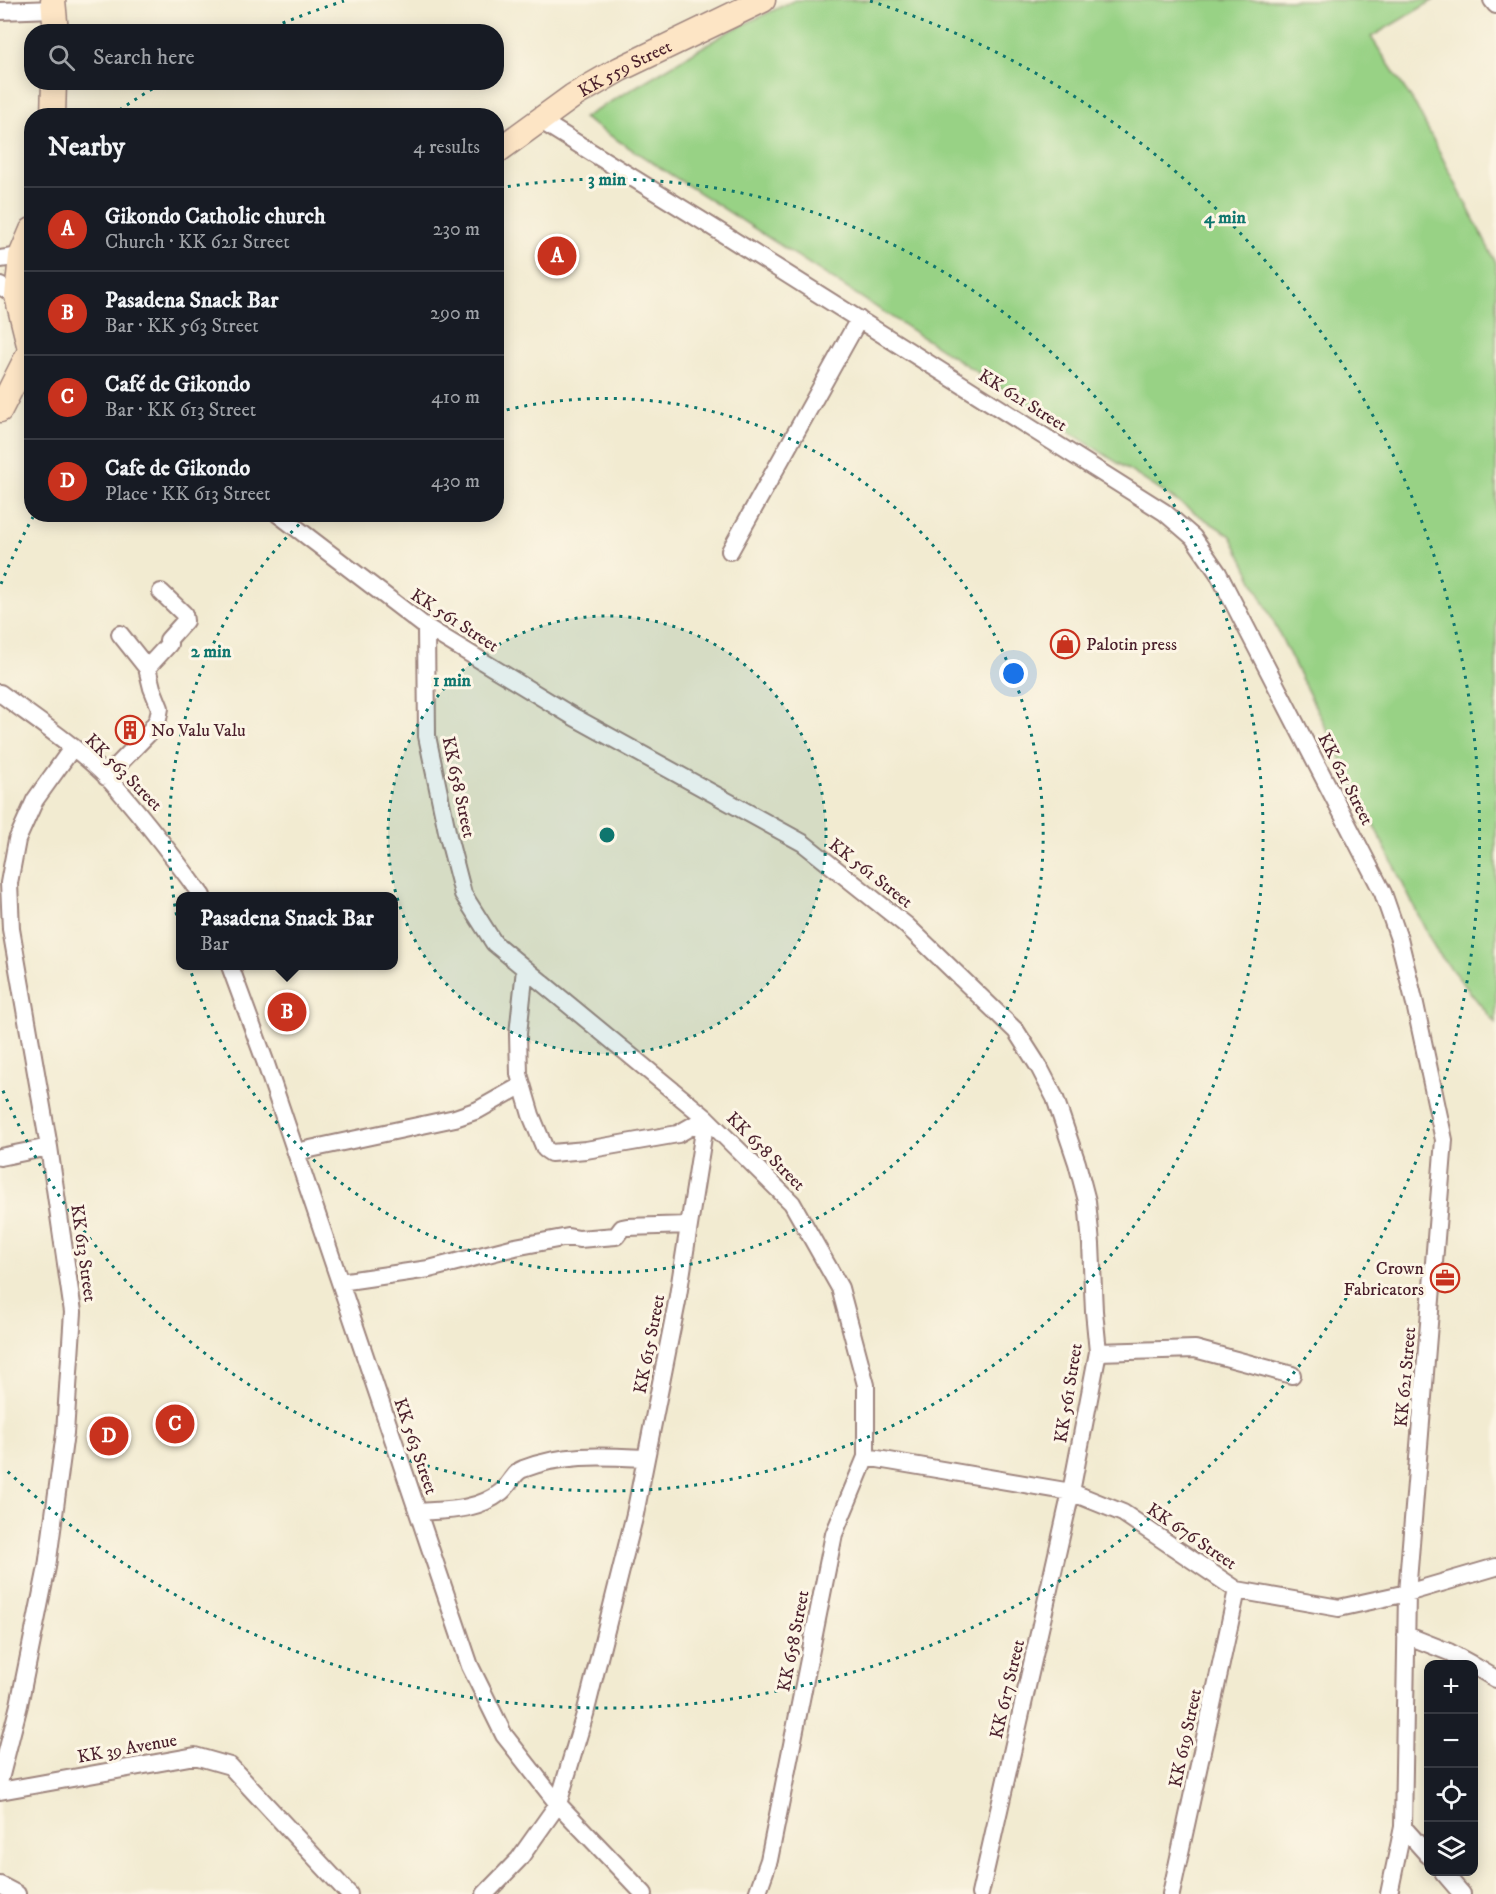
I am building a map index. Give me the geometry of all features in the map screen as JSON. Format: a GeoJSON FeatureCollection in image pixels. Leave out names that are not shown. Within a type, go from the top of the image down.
{"type":"FeatureCollection","features":[{"type":"Feature","properties":{"kind":"main road","name":"KK 559 Street"},"geometry":{"type":"LineString","coordinates":[[504,146],[573,96],[620,69],[763,0]]}},
{"type":"Feature","properties":{"kind":"main road"},"geometry":{"type":"LineString","coordinates":[[53,108],[54,90]]}},
{"type":"Feature","properties":{"kind":"main road"},"geometry":{"type":"LineString","coordinates":[[18,257],[16,293],[24,328]]}},
{"type":"Feature","properties":{"kind":"main road"},"geometry":{"type":"LineString","coordinates":[[0,410],[24,365]]}},
{"type":"Feature","properties":{"kind":"street"},"geometry":{"type":"LineString","coordinates":[[1492,0],[1496,4]]}},
{"type":"Feature","properties":{"kind":"street"},"geometry":{"type":"LineString","coordinates":[[0,11],[54,14]]}},
{"type":"Feature","properties":{"kind":"street","name":"KK 621 Street"},"geometry":{"type":"LineString","coordinates":[[541,121],[1164,512],[1193,537],[1218,573],[1383,893],[1399,939],[1444,1140],[1407,1593],[1403,1827],[1389,1894]]}},
{"type":"Feature","properties":{"kind":"street"},"geometry":{"type":"LineString","coordinates":[[730,551],[859,319]]}},
{"type":"Feature","properties":{"kind":"street","name":"KK 561 Street"},"geometry":{"type":"LineString","coordinates":[[288,522],[426,627],[574,717],[803,843],[906,925],[1016,1031],[1055,1098],[1077,1162],[1087,1201],[1098,1352],[1071,1492]]}},
{"type":"Feature","properties":{"kind":"street"},"geometry":{"type":"LineString","coordinates":[[147,668],[169,644],[168,640],[185,621],[184,614],[161,592]]}},
{"type":"Feature","properties":{"kind":"street","name":"KK 658 Street"},"geometry":{"type":"LineString","coordinates":[[426,627],[427,736],[463,894],[494,943],[706,1118],[792,1203],[840,1288],[866,1385],[866,1457],[834,1534],[770,1860],[757,1894]]}},
{"type":"Feature","properties":{"kind":"street"},"geometry":{"type":"LineString","coordinates":[[106,777],[148,734],[158,719],[160,708],[147,668],[120,634]]}},
{"type":"Feature","properties":{"kind":"street","name":"KK 563 Street"},"geometry":{"type":"LineString","coordinates":[[0,693],[73,747],[106,777],[160,838],[198,892]]}},
{"type":"Feature","properties":{"kind":"street","name":"KK 613 Street"},"geometry":{"type":"LineString","coordinates":[[0,1779],[19,1705],[47,1567],[64,1433],[73,1312],[49,1148],[11,929],[9,883],[17,840],[35,800],[73,747]]}},
{"type":"Feature","properties":{"kind":"street"},"geometry":{"type":"LineString","coordinates":[[525,969],[518,1034],[519,1074],[531,1115],[545,1149],[551,1153],[586,1150],[678,1134],[706,1118]]}},
{"type":"Feature","properties":{"kind":"street","name":"KK 563 Street"},"geometry":{"type":"LineString","coordinates":[[231,970],[296,1152],[470,1666],[504,1735],[558,1804],[644,1894]]}},
{"type":"Feature","properties":{"kind":"street"},"geometry":{"type":"LineString","coordinates":[[296,1152],[454,1118],[478,1110],[522,1085]]}},
{"type":"Feature","properties":{"kind":"street","name":"KK 615 Street"},"geometry":{"type":"LineString","coordinates":[[485,1894],[519,1859],[558,1804],[606,1635],[646,1458],[677,1302],[706,1118]]}},
{"type":"Feature","properties":{"kind":"street"},"geometry":{"type":"LineString","coordinates":[[0,1156],[49,1148]]}},
{"type":"Feature","properties":{"kind":"street"},"geometry":{"type":"LineString","coordinates":[[340,1282],[429,1269],[515,1247],[568,1238],[616,1236],[622,1228],[627,1227],[689,1225]]}},
{"type":"Feature","properties":{"kind":"street"},"geometry":{"type":"LineString","coordinates":[[1098,1352],[1195,1349],[1292,1375]]}},
{"type":"Feature","properties":{"kind":"street"},"geometry":{"type":"LineString","coordinates":[[418,1512],[481,1505],[501,1492],[519,1470],[565,1457],[646,1458]]}},
{"type":"Feature","properties":{"kind":"street","name":"KK 676 Street"},"geometry":{"type":"LineString","coordinates":[[866,1457],[1071,1492],[1123,1513],[1237,1590],[1339,1608],[1407,1593],[1496,1567]]}},
{"type":"Feature","properties":{"kind":"street","name":"KK 617 Street"},"geometry":{"type":"LineString","coordinates":[[980,1894],[1071,1492]]}},
{"type":"Feature","properties":{"kind":"street","name":"KK 619 Street"},"geometry":{"type":"LineString","coordinates":[[1171,1894],[1237,1590]]}},
{"type":"Feature","properties":{"kind":"street"},"geometry":{"type":"LineString","coordinates":[[1406,1635],[1463,1660]]}},
{"type":"Feature","properties":{"kind":"street"},"geometry":{"type":"LineString","coordinates":[[1478,1668],[1496,1679]]}},
{"type":"Feature","properties":{"kind":"street","name":"KK 39 Avenue"},"geometry":{"type":"LineString","coordinates":[[0,1791],[195,1756],[230,1766],[349,1894]]}},
{"type":"Feature","properties":{"kind":"street"},"geometry":{"type":"LineString","coordinates":[[1403,1827],[1424,1851]]}},
{"type":"Feature","properties":{"kind":"street"},"geometry":{"type":"LineString","coordinates":[[1446,1876],[1462,1894]]}},
{"type":"Feature","properties":{"kind":"street"},"geometry":{"type":"LineString","coordinates":[[0,1885],[17,1894]]}},
{"type":"Feature","properties":{"kind":"green space"},"geometry":{"type":"Polygon","coordinates":[[[795,0],[1434,0],[1371,37],[1416,106],[1496,263],[1496,1024],[1435,949],[1231,536],[583,118],[728,32],[795,0]]]}},
{"type":"Feature","properties":{"kind":"place","name":"Gikondo Catholic church"},"geometry":{"type":"Point","coordinates":[557,256]}},
{"type":"Feature","properties":{"kind":"place","name":"Palotin press"},"geometry":{"type":"Point","coordinates":[1065,644]}},
{"type":"Feature","properties":{"kind":"place","name":"No Valu Valu"},"geometry":{"type":"Point","coordinates":[130,730]}},
{"type":"Feature","properties":{"kind":"place","name":"Pasadena Snack Bar"},"geometry":{"type":"Point","coordinates":[287,1012]}},
{"type":"Feature","properties":{"kind":"place","name":"Crown Fabricators"},"geometry":{"type":"Point","coordinates":[1445,1278]}},
{"type":"Feature","properties":{"kind":"place","name":"Café de Gikondo"},"geometry":{"type":"Point","coordinates":[175,1424]}},
{"type":"Feature","properties":{"kind":"place","name":"Cafe de Gikondo"},"geometry":{"type":"Point","coordinates":[109,1436]}}]}
